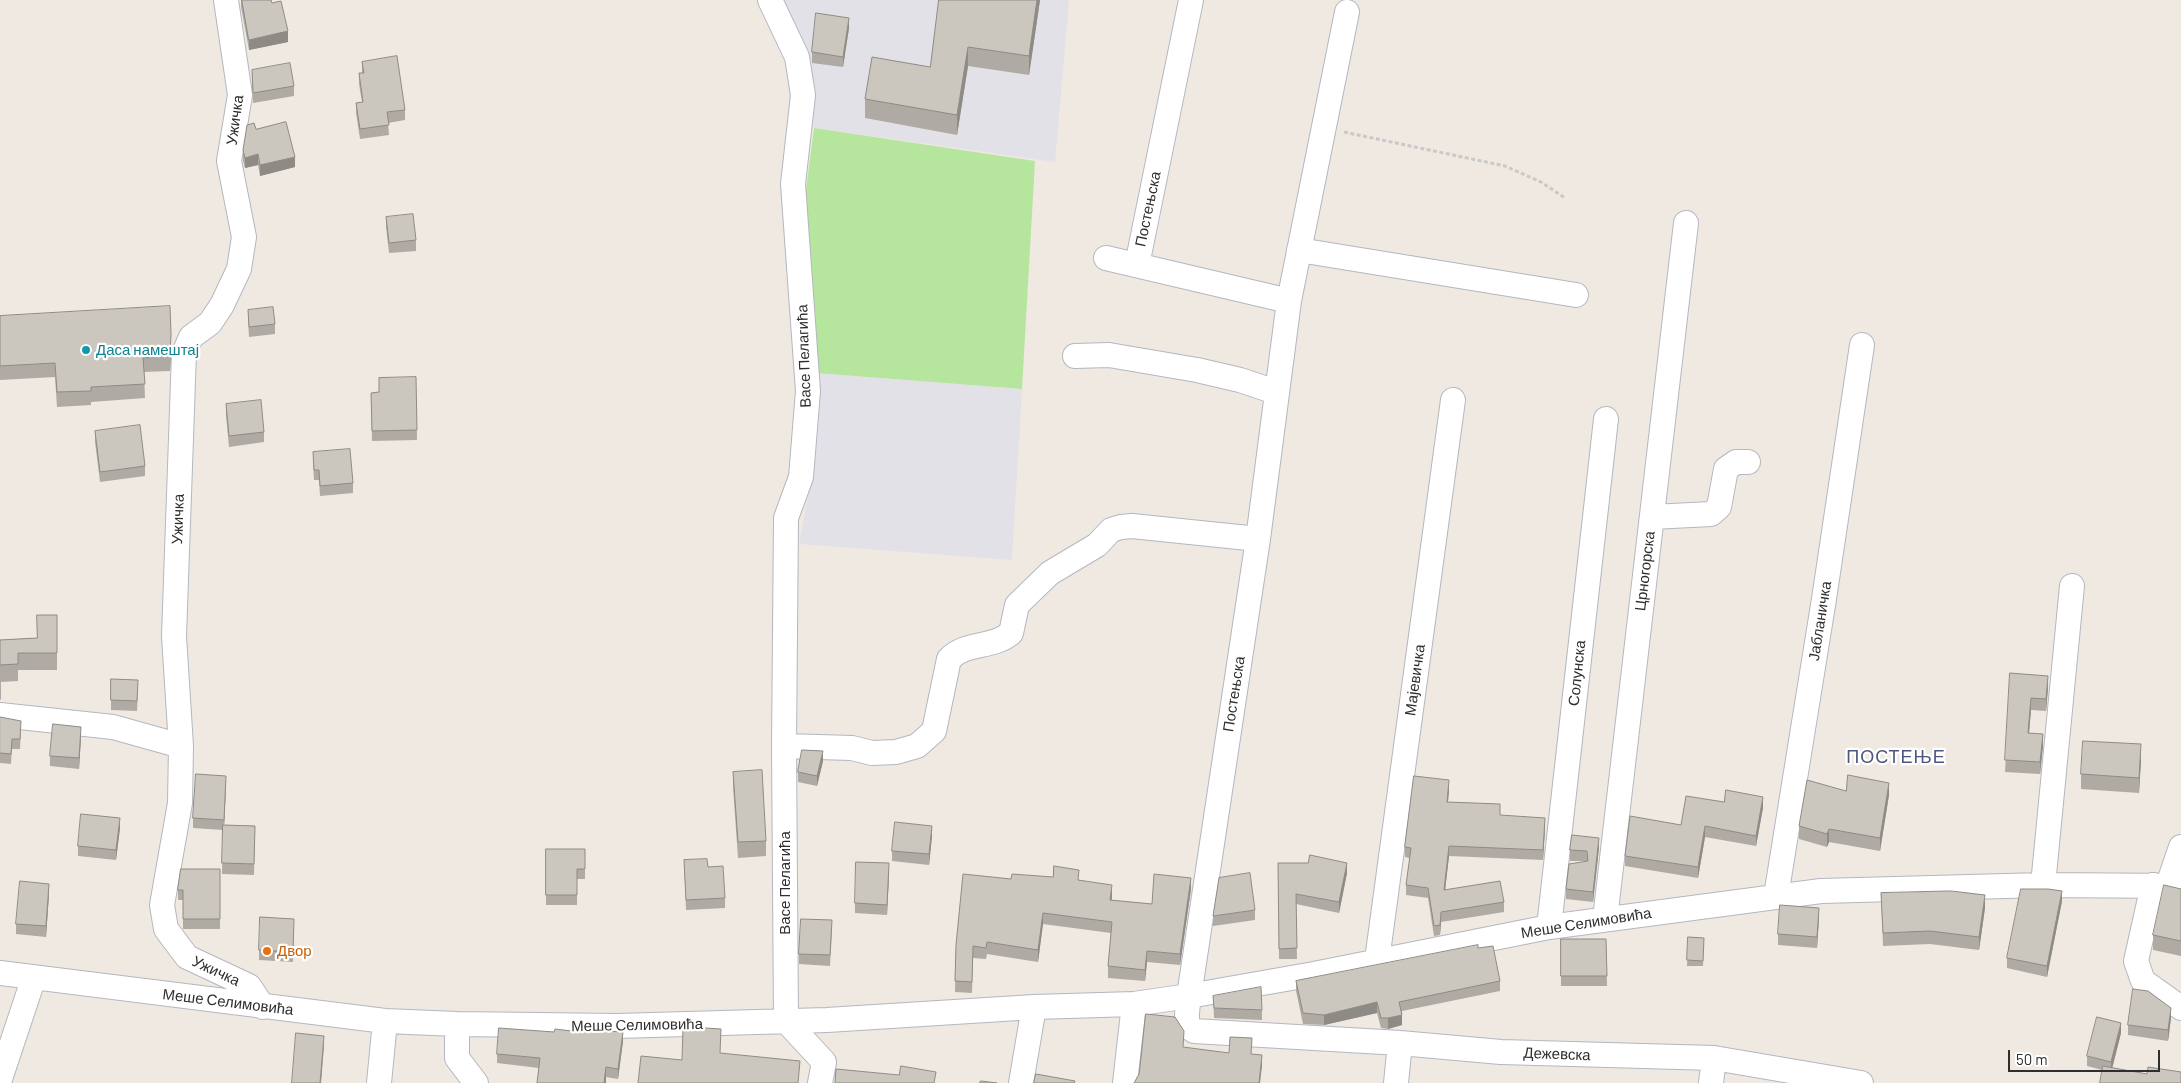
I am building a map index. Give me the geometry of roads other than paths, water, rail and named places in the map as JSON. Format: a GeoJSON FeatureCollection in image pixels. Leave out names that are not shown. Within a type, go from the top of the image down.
{"type":"FeatureCollection","features":[{"type":"Feature","properties":{"kind":"street","name":"Ужичка"},"geometry":{"type":"LineString","coordinates":[[226,0],[240,95],[230,161],[244,237],[239,269],[222,305],[210,323],[191,337],[184,353],[174,636],[180,746],[180,803],[162,905],[166,929],[187,957],[249,986],[263,1007]]}},
{"type":"Feature","properties":{"kind":"street","name":"Васе Пелагића"},"geometry":{"type":"LineString","coordinates":[[770,0],[796,56],[803,95],[793,184],[808,391],[801,477],[786,518],[784,746],[786,1021]]}},
{"type":"Feature","properties":{"kind":"street","name":"Постењска"},"geometry":{"type":"LineString","coordinates":[[1191,0],[1137,265],[1289,301]]}},
{"type":"Feature","properties":{"kind":"street","name":"Постењска"},"geometry":{"type":"LineString","coordinates":[[1189,996],[1258,539],[1289,301],[1347,12]]}},
{"type":"Feature","properties":{"kind":"street","name":"Црногорска"},"geometry":{"type":"LineString","coordinates":[[1605,919],[1686,223]]}},
{"type":"Feature","properties":{"kind":"street"},"geometry":{"type":"LineString","coordinates":[[1299,250],[1576,295]]}},
{"type":"Feature","properties":{"kind":"street"},"geometry":{"type":"LineString","coordinates":[[1106,258],[1137,265]]}},
{"type":"Feature","properties":{"kind":"street","name":"Јабланичка"},"geometry":{"type":"LineString","coordinates":[[1776,896],[1824,599],[1862,345]]}},
{"type":"Feature","properties":{"kind":"street"},"geometry":{"type":"LineString","coordinates":[[1075,356],[1109,355],[1197,370],[1276,392]]}},
{"type":"Feature","properties":{"kind":"street","name":"Мајевичка"},"geometry":{"type":"LineString","coordinates":[[1377,960],[1453,400]]}},
{"type":"Feature","properties":{"kind":"street","name":"Солунска"},"geometry":{"type":"LineString","coordinates":[[1549,928],[1606,418]]}},
{"type":"Feature","properties":{"kind":"street"},"geometry":{"type":"LineString","coordinates":[[1652,517],[1712,514],[1719,508],[1726,469],[1736,462],[1748,462]]}},
{"type":"Feature","properties":{"kind":"street"},"geometry":{"type":"LineString","coordinates":[[784,746],[852,748],[872,753],[896,752],[917,746],[934,731],[949,659],[957,651],[1002,641],[1011,633],[1017,605],[1050,574],[1097,545],[1111,530],[1122,526],[1132,526],[1258,539]]}},
{"type":"Feature","properties":{"kind":"street"},"geometry":{"type":"LineString","coordinates":[[2043,885],[2072,586]]}},
{"type":"Feature","properties":{"kind":"street"},"geometry":{"type":"LineString","coordinates":[[0,715],[113,727],[180,746]]}},
{"type":"Feature","properties":{"kind":"street"},"geometry":{"type":"LineString","coordinates":[[2181,847],[2136,961],[2143,981],[2181,1008]]}},
{"type":"Feature","properties":{"kind":"street","name":"Меше Селимовића"},"geometry":{"type":"LineString","coordinates":[[0,973],[385,1021],[616,1026],[827,1020],[1134,1004],[1189,996],[1549,928],[1821,891],[2043,885],[2167,885]]}},
{"type":"Feature","properties":{"kind":"street"},"geometry":{"type":"LineString","coordinates":[[0,1079],[34,977]]}},
{"type":"Feature","properties":{"kind":"street","name":"Дежевска"},"geometry":{"type":"LineString","coordinates":[[1189,996],[1187,1024],[1189,1029],[1194,1032],[1400,1043],[1501,1052],[1714,1058],[1833,1080],[1861,1083]]}},
{"type":"Feature","properties":{"kind":"street"},"geometry":{"type":"LineString","coordinates":[[1125,1083],[1134,1004]]}},
{"type":"Feature","properties":{"kind":"street"},"geometry":{"type":"LineString","coordinates":[[1021,1083],[1034,1008]]}},
{"type":"Feature","properties":{"kind":"street"},"geometry":{"type":"LineString","coordinates":[[379,1083],[385,1021]]}},
{"type":"Feature","properties":{"kind":"street"},"geometry":{"type":"LineString","coordinates":[[786,1021],[824,1062],[820,1083]]}},
{"type":"Feature","properties":{"kind":"street"},"geometry":{"type":"LineString","coordinates":[[457,1024],[458,1058],[476,1083]]}},
{"type":"Feature","properties":{"kind":"street"},"geometry":{"type":"LineString","coordinates":[[1396,1083],[1400,1043]]}},
{"type":"Feature","properties":{"kind":"street"},"geometry":{"type":"LineString","coordinates":[[1711,1083],[1714,1058]]}},
{"type":"Feature","properties":{"kind":"place","name":"Даса намештај"},"geometry":{"type":"Point","coordinates":[86,350]}},
{"type":"Feature","properties":{"kind":"place","name":"Двор"},"geometry":{"type":"Point","coordinates":[267,951]}},
{"type":"Feature","properties":{"kind":"district","name":"ПОСТЕЊЕ"},"geometry":{"type":"Point","coordinates":[1896,757]}}]}
